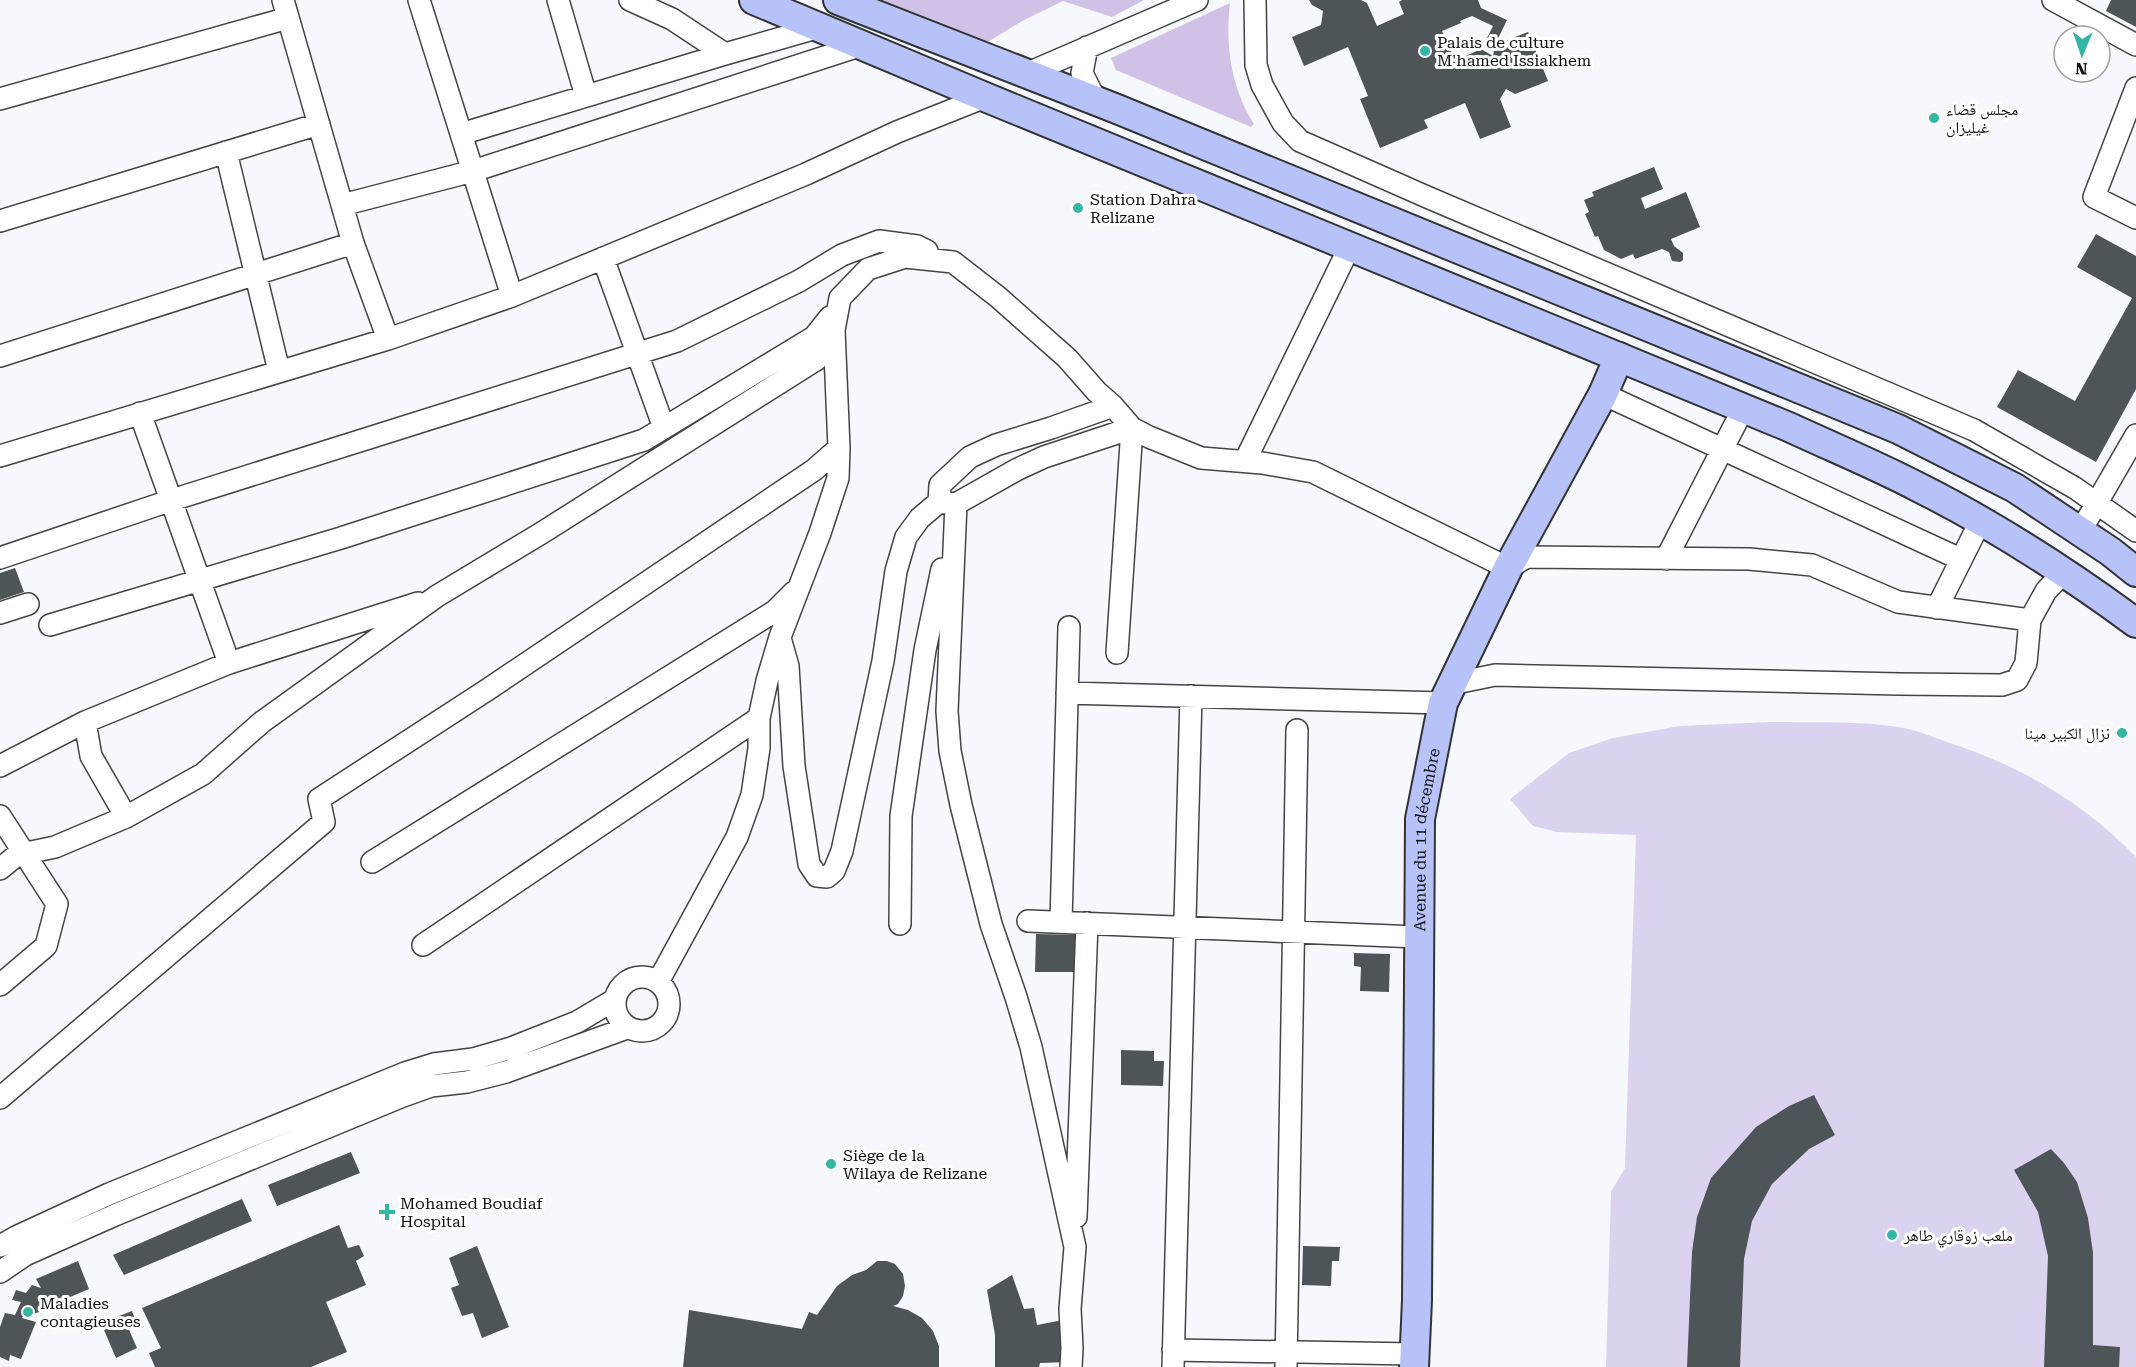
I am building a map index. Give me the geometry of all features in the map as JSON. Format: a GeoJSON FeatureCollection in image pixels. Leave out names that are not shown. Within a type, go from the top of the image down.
{"type":"FeatureCollection","features":[{"type":"Feature","properties":{"kind":"main road"},"geometry":{"type":"LineString","coordinates":[[753,0],[1789,427],[1919,487],[2063,573],[2136,623]]}},
{"type":"Feature","properties":{"kind":"main road"},"geometry":{"type":"LineString","coordinates":[[838,0],[1117,109],[1898,429],[2015,488],[2136,572]]}},
{"type":"Feature","properties":{"kind":"main road","name":"Avenue du 11 décembre"},"geometry":{"type":"LineString","coordinates":[[1414,1360],[1417,1300],[1420,819],[1447,694],[1508,567],[1603,394],[1619,357]]}},
{"type":"Feature","properties":{"kind":"street"},"geometry":{"type":"LineString","coordinates":[[420,0],[512,296]]}},
{"type":"Feature","properties":{"kind":"street"},"geometry":{"type":"LineString","coordinates":[[558,0],[586,96]]}},
{"type":"Feature","properties":{"kind":"street"},"geometry":{"type":"LineString","coordinates":[[630,0],[672,19],[725,54]]}},
{"type":"Feature","properties":{"kind":"street"},"geometry":{"type":"LineString","coordinates":[[1026,74],[1197,0]]}},
{"type":"Feature","properties":{"kind":"street"},"geometry":{"type":"LineString","coordinates":[[1255,0],[1256,65],[1262,86],[1283,123],[1300,141],[1448,207],[1974,430],[2075,488],[2136,531]]}},
{"type":"Feature","properties":{"kind":"street"},"geometry":{"type":"LineString","coordinates":[[2062,1],[2136,45]]}},
{"type":"Feature","properties":{"kind":"street"},"geometry":{"type":"LineString","coordinates":[[0,99],[285,9],[353,243],[388,339]]}},
{"type":"Feature","properties":{"kind":"street"},"geometry":{"type":"LineString","coordinates":[[461,134],[820,27]]}},
{"type":"Feature","properties":{"kind":"street"},"geometry":{"type":"LineString","coordinates":[[342,205],[472,171],[862,45]]}},
{"type":"Feature","properties":{"kind":"street"},"geometry":{"type":"LineString","coordinates":[[1088,47],[1082,73],[1094,97],[1117,109]]}},
{"type":"Feature","properties":{"kind":"street"},"geometry":{"type":"LineString","coordinates":[[2136,88],[2094,197],[2136,218]]}},
{"type":"Feature","properties":{"kind":"street"},"geometry":{"type":"LineString","coordinates":[[0,456],[388,339],[512,296],[806,174],[897,132],[985,97]]}},
{"type":"Feature","properties":{"kind":"street"},"geometry":{"type":"LineString","coordinates":[[0,220],[319,124]]}},
{"type":"Feature","properties":{"kind":"street"},"geometry":{"type":"LineString","coordinates":[[226,152],[279,372]]}},
{"type":"Feature","properties":{"kind":"street"},"geometry":{"type":"LineString","coordinates":[[0,558],[172,500],[677,341],[799,281],[842,255],[879,241],[916,246],[952,262],[998,297],[1068,358],[1132,428],[1149,437],[1201,458],[1262,462],[1313,472],[1508,567],[1527,557],[1749,559],[1812,565],[1898,602],[2030,620]]}},
{"type":"Feature","properties":{"kind":"street"},"geometry":{"type":"LineString","coordinates":[[0,356],[353,243]]}},
{"type":"Feature","properties":{"kind":"street"},"geometry":{"type":"LineString","coordinates":[[1245,461],[1350,246]]}},
{"type":"Feature","properties":{"kind":"street"},"geometry":{"type":"LineString","coordinates":[[658,982],[737,837],[752,795],[759,748],[759,718],[780,637],[820,533],[838,478],[839,448],[834,330],[840,298],[868,269],[905,257],[952,262]]}},
{"type":"Feature","properties":{"kind":"street"},"geometry":{"type":"LineString","coordinates":[[603,258],[664,428]]}},
{"type":"Feature","properties":{"kind":"street"},"geometry":{"type":"LineString","coordinates":[[50,626],[341,538],[644,440],[814,337],[838,307]]}},
{"type":"Feature","properties":{"kind":"street"},"geometry":{"type":"LineString","coordinates":[[0,869],[17,855],[55,847],[126,816],[203,774],[262,722],[437,596],[540,534],[817,358],[834,330]]}},
{"type":"Feature","properties":{"kind":"street"},"geometry":{"type":"LineString","coordinates":[[1603,394],[1960,559]]}},
{"type":"Feature","properties":{"kind":"street"},"geometry":{"type":"LineString","coordinates":[[1075,1247],[1031,1047],[991,924],[950,751],[947,711],[947,503],[939,485],[970,457],[996,445],[1113,406]]}},
{"type":"Feature","properties":{"kind":"street"},"geometry":{"type":"LineString","coordinates":[[1666,559],[1743,408]]}},
{"type":"Feature","properties":{"kind":"street"},"geometry":{"type":"LineString","coordinates":[[141,413],[230,663]]}},
{"type":"Feature","properties":{"kind":"street"},"geometry":{"type":"LineString","coordinates":[[780,637],[788,666],[794,766],[809,864],[818,876],[827,878],[834,871],[842,851],[883,661],[896,571],[906,537],[920,518],[947,503],[1036,461],[1132,428]]}},
{"type":"Feature","properties":{"kind":"street"},"geometry":{"type":"LineString","coordinates":[[1117,653],[1132,428]]}},
{"type":"Feature","properties":{"kind":"street"},"geometry":{"type":"LineString","coordinates":[[2080,532],[2136,435]]}},
{"type":"Feature","properties":{"kind":"street"},"geometry":{"type":"LineString","coordinates":[[0,1098],[324,822],[320,799],[487,690],[814,470],[839,448]]}},
{"type":"Feature","properties":{"kind":"street"},"geometry":{"type":"LineString","coordinates":[[900,924],[901,816],[947,503]]}},
{"type":"Feature","properties":{"kind":"street"},"geometry":{"type":"LineString","coordinates":[[1936,608],[1980,522]]}},
{"type":"Feature","properties":{"kind":"street"},"geometry":{"type":"LineString","coordinates":[[1067,693],[1191,696],[1447,694],[1495,675],[2002,685],[2017,680],[2026,663],[2030,620],[2046,591],[2063,573]]}},
{"type":"Feature","properties":{"kind":"street"},"geometry":{"type":"LineString","coordinates":[[372,862],[775,611],[798,588]]}},
{"type":"Feature","properties":{"kind":"street"},"geometry":{"type":"LineString","coordinates":[[0,766],[85,722],[230,663],[437,596]]}},
{"type":"Feature","properties":{"kind":"street"},"geometry":{"type":"LineString","coordinates":[[0,613],[28,604]]}},
{"type":"Feature","properties":{"kind":"street"},"geometry":{"type":"LineString","coordinates":[[1061,922],[1069,627]]}},
{"type":"Feature","properties":{"kind":"street"},"geometry":{"type":"LineString","coordinates":[[1191,696],[1173,1358],[1414,1360]]}},
{"type":"Feature","properties":{"kind":"street"},"geometry":{"type":"LineString","coordinates":[[423,945],[759,718]]}},
{"type":"Feature","properties":{"kind":"street"},"geometry":{"type":"LineString","coordinates":[[85,722],[91,756],[126,816]]}},
{"type":"Feature","properties":{"kind":"street"},"geometry":{"type":"LineString","coordinates":[[1287,1359],[1297,730]]}},
{"type":"Feature","properties":{"kind":"street"},"geometry":{"type":"LineString","coordinates":[[0,816],[57,904],[46,946],[0,985]]}},
{"type":"Feature","properties":{"kind":"street"},"geometry":{"type":"LineString","coordinates":[[1028,921],[1418,937]]}},
{"type":"Feature","properties":{"kind":"street"},"geometry":{"type":"LineString","coordinates":[[1071,1367],[1070,1309],[1075,1247],[1087,923]]}},
{"type":"Feature","properties":{"kind":"street"},"geometry":{"type":"LineString","coordinates":[[650,978],[658,982],[668,996],[669,1004],[664,1020],[651,1030],[643,1032],[627,1028],[616,1016],[614,1000],[617,991],[631,979],[650,978]]}},
{"type":"Feature","properties":{"kind":"street"},"geometry":{"type":"LineString","coordinates":[[0,1246],[109,1194],[394,1077],[434,1064],[473,1059],[511,1048],[577,1022],[614,1000]]}},
{"type":"Feature","properties":{"kind":"street"},"geometry":{"type":"LineString","coordinates":[[0,1272],[26,1255],[115,1215],[403,1096],[431,1086],[466,1082],[506,1072],[627,1028]]}},
{"type":"Feature","properties":{"kind":"shaded area"},"geometry":{"type":"Polygon","coordinates":[[[859,0],[1144,0],[1112,17],[1063,1],[1022,21],[978,48],[859,0]]]}},
{"type":"Feature","properties":{"kind":"shaded area"},"geometry":{"type":"Polygon","coordinates":[[[1230,3],[1229,50],[1240,96],[1254,124],[1251,127],[1116,70],[1111,58],[1230,3]]]}},
{"type":"Feature","properties":{"kind":"shaded area"},"geometry":{"type":"Polygon","coordinates":[[[1772,722],[1888,725],[1915,731],[1974,751],[2024,774],[2072,803],[2116,837],[2136,857],[2136,1367],[1606,1367],[1611,1192],[1625,1168],[1636,835],[1557,832],[1533,826],[1510,799],[1569,753],[1613,738],[1680,726],[1772,722]]]}},
{"type":"Feature","properties":{"kind":"building"},"geometry":{"type":"Polygon","coordinates":[[[1309,0],[1361,0],[1367,3],[1377,26],[1404,14],[1399,2],[1402,0],[1478,0],[1481,8],[1507,20],[1495,45],[1528,32],[1548,81],[1515,94],[1506,89],[1500,99],[1511,127],[1480,139],[1465,103],[1424,120],[1428,128],[1380,148],[1360,99],[1368,96],[1348,47],[1304,66],[1292,37],[1321,25],[1323,11],[1312,5],[1309,0]],[[1472,16],[1442,31],[1455,61],[1481,49],[1493,56],[1495,45],[1493,50],[1483,46],[1493,26],[1472,16]]]}},
{"type":"Feature","properties":{"kind":"building"},"geometry":{"type":"Polygon","coordinates":[[[2111,0],[2136,0],[2136,27],[2106,11],[2111,0]]]}},
{"type":"Feature","properties":{"kind":"building"},"geometry":{"type":"Polygon","coordinates":[[[1654,167],[1663,189],[1641,198],[1645,209],[1686,192],[1700,227],[1671,239],[1674,246],[1683,253],[1683,260],[1680,262],[1672,261],[1669,252],[1662,249],[1635,259],[1633,254],[1621,259],[1604,250],[1598,236],[1595,237],[1585,214],[1589,212],[1584,200],[1594,196],[1592,192],[1654,167]]]}},
{"type":"Feature","properties":{"kind":"building"},"geometry":{"type":"Polygon","coordinates":[[[2096,234],[2136,256],[2136,389],[2096,462],[1997,407],[2018,370],[2075,401],[2132,298],[2077,267],[2096,234]]]}},
{"type":"Feature","properties":{"kind":"building"},"geometry":{"type":"Polygon","coordinates":[[[15,568],[24,592],[0,600],[0,573],[15,568]]]}},
{"type":"Feature","properties":{"kind":"building"},"geometry":{"type":"Polygon","coordinates":[[[1036,934],[1078,935],[1077,972],[1035,972],[1036,934]]]}},
{"type":"Feature","properties":{"kind":"building"},"geometry":{"type":"Polygon","coordinates":[[[1354,953],[1390,954],[1389,992],[1360,991],[1361,967],[1354,966],[1354,953]]]}},
{"type":"Feature","properties":{"kind":"building"},"geometry":{"type":"Polygon","coordinates":[[[1121,1050],[1154,1051],[1154,1061],[1164,1061],[1163,1086],[1121,1085],[1121,1050]]]}},
{"type":"Feature","properties":{"kind":"building"},"geometry":{"type":"Polygon","coordinates":[[[1814,1095],[1835,1135],[1809,1149],[1772,1184],[1752,1221],[1744,1259],[1740,1367],[1687,1367],[1692,1252],[1697,1217],[1711,1178],[1756,1127],[1789,1106],[1814,1095]]]}},
{"type":"Feature","properties":{"kind":"building"},"geometry":{"type":"Polygon","coordinates":[[[2051,1149],[2077,1182],[2088,1218],[2093,1253],[2093,1345],[2120,1347],[2119,1367],[2044,1367],[2048,1256],[2038,1212],[2014,1170],[2051,1149]]]}},
{"type":"Feature","properties":{"kind":"building"},"geometry":{"type":"Polygon","coordinates":[[[351,1152],[360,1173],[277,1206],[268,1185],[351,1152]]]}},
{"type":"Feature","properties":{"kind":"building"},"geometry":{"type":"Polygon","coordinates":[[[242,1199],[252,1221],[124,1275],[113,1255],[242,1199]]]}},
{"type":"Feature","properties":{"kind":"building"},"geometry":{"type":"Polygon","coordinates":[[[339,1225],[348,1248],[359,1245],[364,1256],[356,1261],[366,1285],[326,1302],[347,1352],[311,1367],[155,1367],[149,1353],[161,1348],[142,1308],[339,1225]]]}},
{"type":"Feature","properties":{"kind":"building"},"geometry":{"type":"Polygon","coordinates":[[[477,1246],[509,1327],[482,1338],[473,1313],[462,1316],[451,1288],[459,1285],[449,1258],[477,1246]]]}},
{"type":"Feature","properties":{"kind":"building"},"geometry":{"type":"Polygon","coordinates":[[[1303,1246],[1340,1247],[1339,1261],[1332,1261],[1331,1286],[1302,1285],[1303,1246]]]}},
{"type":"Feature","properties":{"kind":"building","name":"Maladies contagieuses"},"geometry":{"type":"Polygon","coordinates":[[[78,1261],[89,1289],[49,1306],[43,1295],[42,1311],[33,1314],[25,1313],[22,1318],[36,1322],[21,1359],[10,1355],[9,1361],[0,1357],[0,1327],[5,1313],[15,1315],[21,1302],[12,1300],[16,1290],[26,1293],[32,1285],[41,1288],[36,1279],[78,1261]]]}},
{"type":"Feature","properties":{"kind":"building"},"geometry":{"type":"Polygon","coordinates":[[[877,1261],[895,1264],[903,1274],[905,1286],[903,1296],[898,1304],[893,1306],[908,1310],[922,1318],[933,1331],[939,1346],[939,1367],[683,1367],[689,1310],[802,1329],[809,1312],[817,1315],[837,1286],[852,1275],[866,1270],[877,1261]]]}},
{"type":"Feature","properties":{"kind":"building"},"geometry":{"type":"Polygon","coordinates":[[[1012,1275],[1024,1309],[1034,1308],[1037,1325],[1068,1319],[1071,1362],[1040,1363],[1039,1367],[995,1367],[995,1335],[987,1290],[1012,1275]]]}},
{"type":"Feature","properties":{"kind":"building"},"geometry":{"type":"Polygon","coordinates":[[[132,1311],[135,1319],[126,1323],[137,1348],[116,1358],[101,1323],[132,1311]]]}},
{"type":"Feature","properties":{"kind":"place","name":"Palais de culture M'hamed Issiakhem"},"geometry":{"type":"Point","coordinates":[1425,51]}},
{"type":"Feature","properties":{"kind":"place","name":"مجلس قضاء غيليزان"},"geometry":{"type":"Point","coordinates":[1934,118]}},
{"type":"Feature","properties":{"kind":"place","name":"Station Dahra Relizane"},"geometry":{"type":"Point","coordinates":[1078,208]}},
{"type":"Feature","properties":{"kind":"place","name":"نزال الكبير مينا"},"geometry":{"type":"Point","coordinates":[2122,733]}},
{"type":"Feature","properties":{"kind":"place","name":"Siège de la Wilaya de Relizane"},"geometry":{"type":"Point","coordinates":[831,1164]}},
{"type":"Feature","properties":{"kind":"place","name":"Mohamed Boudiaf Hospital"},"geometry":{"type":"Point","coordinates":[387,1212]}},
{"type":"Feature","properties":{"kind":"place","name":"ملعب زوقاري طاهر"},"geometry":{"type":"Point","coordinates":[1892,1235]}},
{"type":"Feature","properties":{"kind":"place","name":"Maladies contagieuses"},"geometry":{"type":"Point","coordinates":[28,1312]}}]}
